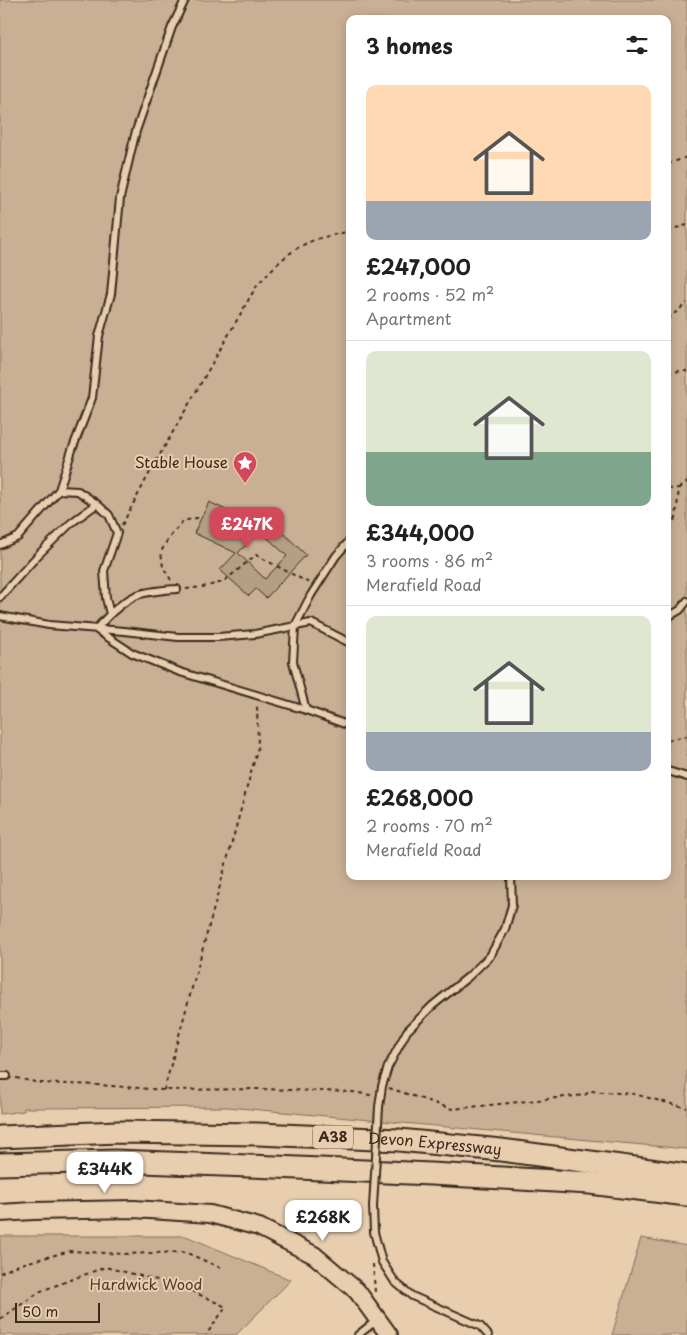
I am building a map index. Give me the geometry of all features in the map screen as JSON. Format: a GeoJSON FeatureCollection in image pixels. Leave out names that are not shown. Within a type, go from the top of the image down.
{"type":"FeatureCollection","features":[{"type":"Feature","properties":{"kind":"highway","name":"Devon Expressway"},"geometry":{"type":"LineString","coordinates":[[0,1137],[118,1132],[258,1134],[399,1140],[501,1150],[687,1175]]}},
{"type":"Feature","properties":{"kind":"highway","name":"Devon Expressway"},"geometry":{"type":"LineString","coordinates":[[0,1164],[134,1162],[344,1170],[590,1183],[687,1195]]}},
{"type":"Feature","properties":{"kind":"highway","name":"A38"},"geometry":{"type":"LineString","coordinates":[[522,1179],[687,1208]]}},
{"type":"Feature","properties":{"kind":"street"},"geometry":{"type":"LineString","coordinates":[[0,1213],[134,1209],[210,1214],[259,1228],[314,1255],[357,1291],[389,1335]]}},
{"type":"Feature","properties":{"kind":"lane"},"geometry":{"type":"LineString","coordinates":[[0,545],[18,537],[59,490],[92,398],[99,336],[111,294],[120,198],[135,138],[172,27],[185,0]]}},
{"type":"Feature","properties":{"kind":"lane"},"geometry":{"type":"LineString","coordinates":[[59,490],[78,491],[98,504],[109,515],[117,533],[104,571],[106,598],[110,614]]}},
{"type":"Feature","properties":{"kind":"lane"},"geometry":{"type":"LineString","coordinates":[[0,597],[64,529],[98,504]]}},
{"type":"Feature","properties":{"kind":"lane"},"geometry":{"type":"LineString","coordinates":[[306,710],[293,662],[295,626],[316,587],[336,556],[346,545]]}},
{"type":"Feature","properties":{"kind":"lane"},"geometry":{"type":"LineString","coordinates":[[96,629],[110,614],[136,596],[177,589]]}},
{"type":"Feature","properties":{"kind":"lane"},"geometry":{"type":"LineString","coordinates":[[671,615],[680,610],[687,601]]}},
{"type":"Feature","properties":{"kind":"lane"},"geometry":{"type":"LineString","coordinates":[[0,616],[49,625],[178,637],[218,637],[255,634],[311,623],[346,641]]}},
{"type":"Feature","properties":{"kind":"lane"},"geometry":{"type":"LineString","coordinates":[[96,629],[132,653],[180,672],[306,710],[346,725]]}},
{"type":"Feature","properties":{"kind":"lane"},"geometry":{"type":"LineString","coordinates":[[671,772],[687,776]]}},
{"type":"Feature","properties":{"kind":"lane"},"geometry":{"type":"LineString","coordinates":[[488,1335],[480,1326],[412,1296],[395,1282],[382,1262],[374,1232],[373,1206],[379,1107],[382,1086],[388,1067],[407,1031],[432,1006],[468,977],[490,956],[505,929],[510,913],[512,905],[511,880]]}},
{"type":"Feature","properties":{"kind":"lane"},"geometry":{"type":"LineString","coordinates":[[358,1335],[378,1319]]}},
{"type":"Feature","properties":{"kind":"path"},"geometry":{"type":"LineString","coordinates":[[671,163],[687,157]]}},
{"type":"Feature","properties":{"kind":"path"},"geometry":{"type":"LineString","coordinates":[[671,229],[687,225]]}},
{"type":"Feature","properties":{"kind":"path"},"geometry":{"type":"LineString","coordinates":[[117,533],[257,285],[273,268],[304,244],[346,232]]}},
{"type":"Feature","properties":{"kind":"path"},"geometry":{"type":"LineString","coordinates":[[671,316],[687,303]]}},
{"type":"Feature","properties":{"kind":"path"},"geometry":{"type":"LineString","coordinates":[[671,372],[687,371]]}},
{"type":"Feature","properties":{"kind":"path"},"geometry":{"type":"LineString","coordinates":[[671,489],[679,488],[687,482]]}},
{"type":"Feature","properties":{"kind":"path"},"geometry":{"type":"LineString","coordinates":[[671,526],[676,518],[679,488]]}},
{"type":"Feature","properties":{"kind":"path"},"geometry":{"type":"LineString","coordinates":[[201,517],[183,522],[168,539],[161,552],[163,567],[177,589],[203,587],[223,582],[256,555],[316,587]]}},
{"type":"Feature","properties":{"kind":"path"},"geometry":{"type":"LineString","coordinates":[[164,1090],[258,747],[257,696]]}},
{"type":"Feature","properties":{"kind":"path"},"geometry":{"type":"LineString","coordinates":[[671,739],[687,736]]}},
{"type":"Feature","properties":{"kind":"path"},"geometry":{"type":"LineString","coordinates":[[4,1076],[40,1083],[164,1090],[260,1089],[354,1092],[370,1095],[379,1107]]}},
{"type":"Feature","properties":{"kind":"path"},"geometry":{"type":"LineString","coordinates":[[382,1086],[452,1109],[585,1095],[590,1091],[634,1094],[687,1108]]}},
{"type":"Feature","properties":{"kind":"path"},"geometry":{"type":"LineString","coordinates":[[0,1273],[21,1264],[70,1252],[123,1254],[184,1252],[221,1268]]}},
{"type":"Feature","properties":{"kind":"path"},"geometry":{"type":"LineString","coordinates":[[0,1319],[41,1291],[105,1267],[181,1286],[226,1306],[206,1335]]}},
{"type":"Feature","properties":{"kind":"green space"},"geometry":{"type":"Polygon","coordinates":[[[0,0],[687,0],[687,1149],[228,1107],[24,1108],[24,1111],[0,1114],[0,0]]]}},
{"type":"Feature","properties":{"kind":"green space","name":"Hardwick Wood"},"geometry":{"type":"Polygon","coordinates":[[[0,1236],[186,1236],[291,1280],[236,1335],[0,1335],[0,1236]]]}},
{"type":"Feature","properties":{"kind":"green space"},"geometry":{"type":"Polygon","coordinates":[[[641,1238],[687,1246],[687,1335],[612,1335],[641,1238]]]}},
{"type":"Feature","properties":{"kind":"building"},"geometry":{"type":"Polygon","coordinates":[[[209,502],[243,518],[258,533],[238,553],[265,579],[287,556],[259,530],[269,519],[306,555],[266,598],[256,589],[249,596],[220,570],[236,553],[194,533],[209,502]]]}},
{"type":"Feature","properties":{"kind":"place","name":"Stable House"},"geometry":{"type":"Point","coordinates":[245,484]}}]}
